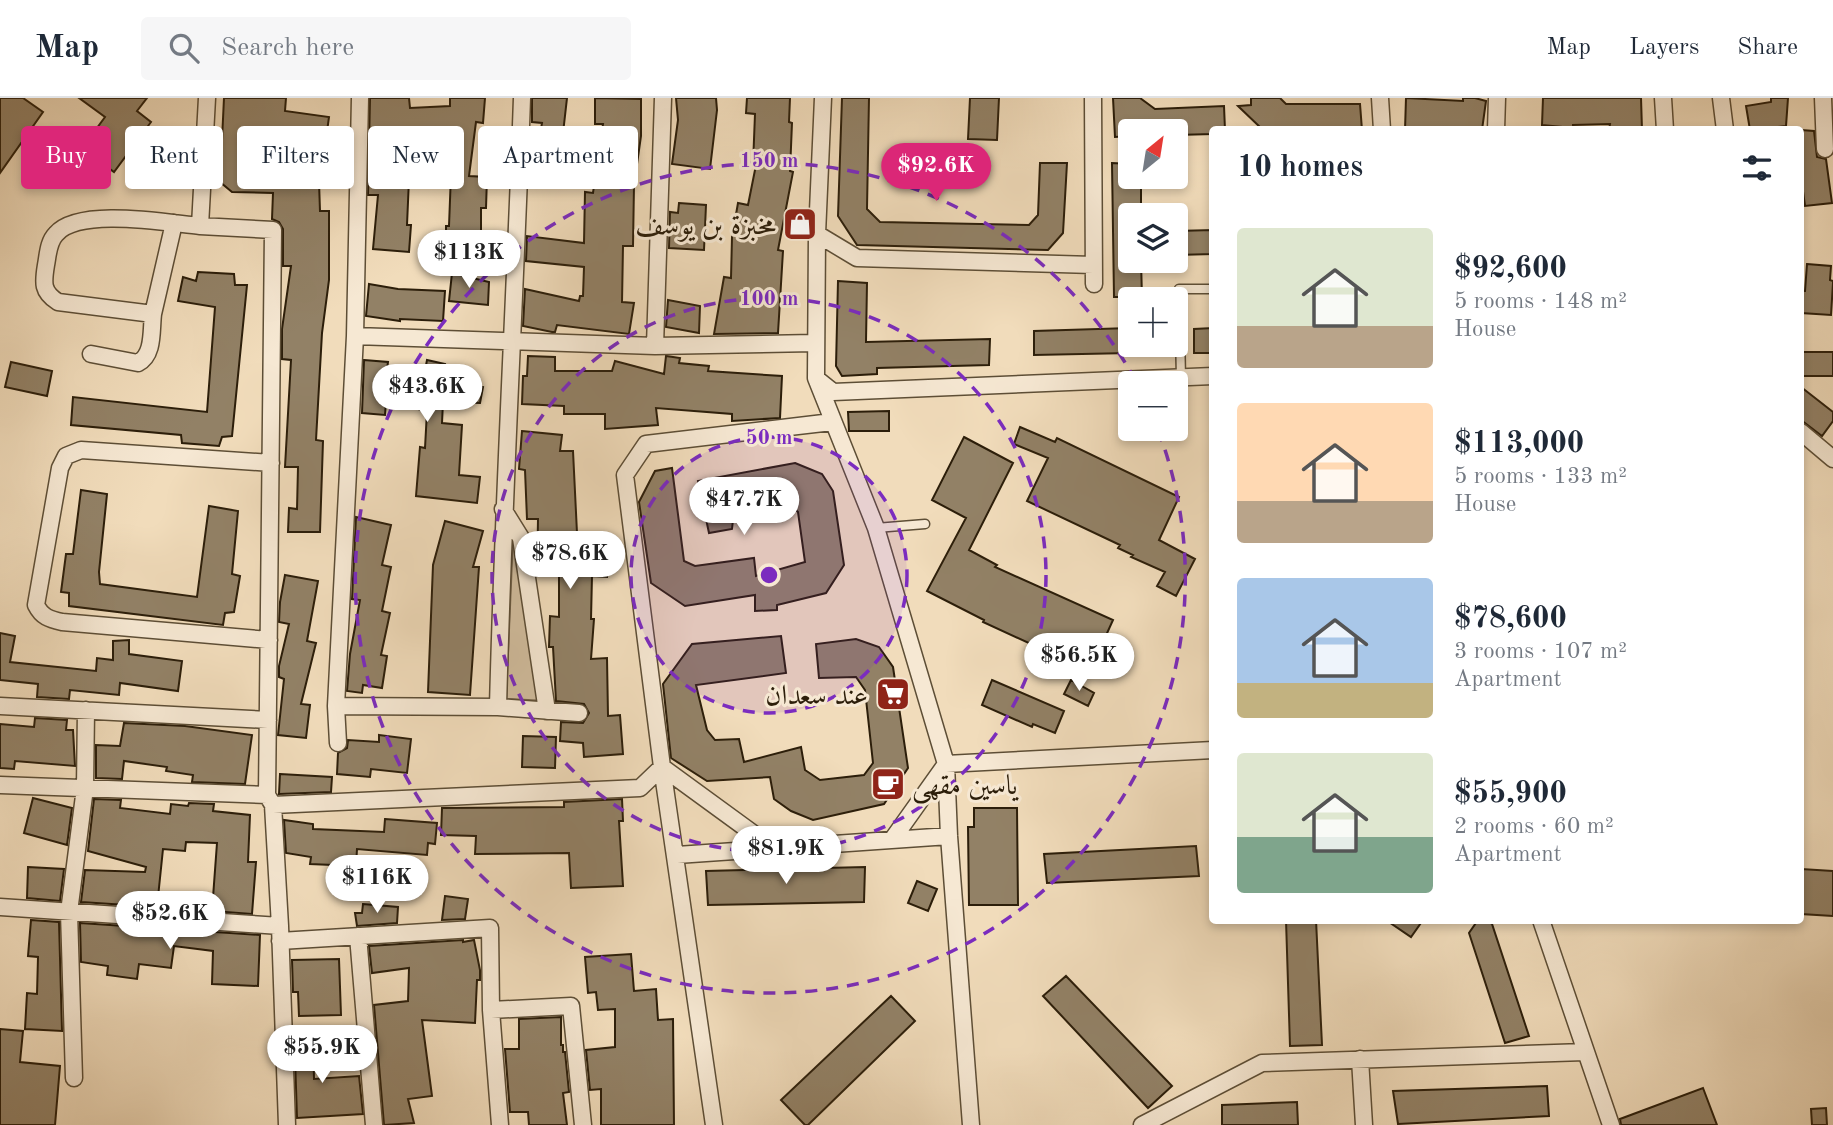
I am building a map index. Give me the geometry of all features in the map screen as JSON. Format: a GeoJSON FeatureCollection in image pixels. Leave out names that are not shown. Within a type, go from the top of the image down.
{"type":"FeatureCollection","features":[{"type":"Feature","properties":{"kind":"street"},"geometry":{"type":"LineString","coordinates":[[200,226],[207,98]]}},
{"type":"Feature","properties":{"kind":"street"},"geometry":{"type":"LineString","coordinates":[[338,743],[336,706],[355,336],[359,98]]}},
{"type":"Feature","properties":{"kind":"street"},"geometry":{"type":"LineString","coordinates":[[498,707],[503,509],[513,341],[522,98]]}},
{"type":"Feature","properties":{"kind":"street"},"geometry":{"type":"LineString","coordinates":[[655,346],[663,98]]}},
{"type":"Feature","properties":{"kind":"street"},"geometry":{"type":"LineString","coordinates":[[823,98],[814,344],[816,378],[876,528],[946,764],[971,1125]]}},
{"type":"Feature","properties":{"kind":"street"},"geometry":{"type":"LineString","coordinates":[[1093,98],[1094,284]]}},
{"type":"Feature","properties":{"kind":"street"},"geometry":{"type":"LineString","coordinates":[[1380,98],[1382,126]]}},
{"type":"Feature","properties":{"kind":"street"},"geometry":{"type":"LineString","coordinates":[[1496,126],[1497,98]]}},
{"type":"Feature","properties":{"kind":"street"},"geometry":{"type":"LineString","coordinates":[[1662,98],[1665,126]]}},
{"type":"Feature","properties":{"kind":"street"},"geometry":{"type":"LineString","coordinates":[[1721,98],[1724,126]]}},
{"type":"Feature","properties":{"kind":"street"},"geometry":{"type":"LineString","coordinates":[[1823,98],[1825,149]]}},
{"type":"Feature","properties":{"kind":"street"},"geometry":{"type":"LineString","coordinates":[[153,314],[58,302],[47,295],[43,283],[49,246],[54,236],[65,226],[110,219],[273,230],[268,720],[287,1125]]}},
{"type":"Feature","properties":{"kind":"street"},"geometry":{"type":"LineString","coordinates":[[91,354],[138,363],[145,360],[149,353],[153,314],[174,223]]}},
{"type":"Feature","properties":{"kind":"street"},"geometry":{"type":"LineString","coordinates":[[817,234],[858,258],[1093,265]]}},
{"type":"Feature","properties":{"kind":"street"},"geometry":{"type":"LineString","coordinates":[[355,336],[655,346],[814,344]]}},
{"type":"Feature","properties":{"kind":"street"},"geometry":{"type":"LineString","coordinates":[[1188,378],[1209,376]]}},
{"type":"Feature","properties":{"kind":"street"},"geometry":{"type":"LineString","coordinates":[[816,378],[833,393],[1118,381]]}},
{"type":"Feature","properties":{"kind":"street"},"geometry":{"type":"LineString","coordinates":[[714,1125],[625,475],[646,444],[832,422]]}},
{"type":"Feature","properties":{"kind":"street"},"geometry":{"type":"LineString","coordinates":[[1804,435],[1833,459]]}},
{"type":"Feature","properties":{"kind":"street"},"geometry":{"type":"LineString","coordinates":[[269,639],[62,622],[49,620],[40,614],[36,605],[60,468],[66,456],[81,450],[271,463]]}},
{"type":"Feature","properties":{"kind":"street"},"geometry":{"type":"LineString","coordinates":[[503,509],[521,538],[547,711]]}},
{"type":"Feature","properties":{"kind":"street"},"geometry":{"type":"LineString","coordinates":[[0,706],[268,720]]}},
{"type":"Feature","properties":{"kind":"street"},"geometry":{"type":"LineString","coordinates":[[336,706],[498,707],[579,713]]}},
{"type":"Feature","properties":{"kind":"street"},"geometry":{"type":"LineString","coordinates":[[74,1078],[69,912],[85,788],[86,710]]}},
{"type":"Feature","properties":{"kind":"street"},"geometry":{"type":"LineString","coordinates":[[946,764],[1209,750]]}},
{"type":"Feature","properties":{"kind":"street"},"geometry":{"type":"LineString","coordinates":[[892,840],[946,764]]}},
{"type":"Feature","properties":{"kind":"street"},"geometry":{"type":"LineString","coordinates":[[0,785],[270,800],[640,788],[663,766]]}},
{"type":"Feature","properties":{"kind":"street"},"geometry":{"type":"LineString","coordinates":[[663,766],[774,848]]}},
{"type":"Feature","properties":{"kind":"street"},"geometry":{"type":"LineString","coordinates":[[677,855],[949,836]]}},
{"type":"Feature","properties":{"kind":"street"},"geometry":{"type":"LineString","coordinates":[[0,907],[280,933],[358,936],[490,928],[491,1010],[500,1125]]}},
{"type":"Feature","properties":{"kind":"street"},"geometry":{"type":"LineString","coordinates":[[1542,924],[1611,1125]]}},
{"type":"Feature","properties":{"kind":"street"},"geometry":{"type":"LineString","coordinates":[[358,936],[374,1125]]}},
{"type":"Feature","properties":{"kind":"street"},"geometry":{"type":"LineString","coordinates":[[491,1010],[570,1006],[583,1125]]}},
{"type":"Feature","properties":{"kind":"street"},"geometry":{"type":"LineString","coordinates":[[1142,1125],[1262,1063],[1585,1052]]}},
{"type":"Feature","properties":{"kind":"street"},"geometry":{"type":"LineString","coordinates":[[1360,1059],[1364,1125]]}},
{"type":"Feature","properties":{"kind":"lane"},"geometry":{"type":"LineString","coordinates":[[1181,371],[1179,289],[1209,289]]}},
{"type":"Feature","properties":{"kind":"lane"},"geometry":{"type":"LineString","coordinates":[[876,528],[926,524]]}},
{"type":"Feature","properties":{"kind":"shaded area"},"geometry":{"type":"Polygon","coordinates":[[[518,532],[548,701],[506,699],[513,538],[518,532]]]}},
{"type":"Feature","properties":{"kind":"building"},"geometry":{"type":"Polygon","coordinates":[[[0,98],[23,98],[43,112],[33,126],[21,126],[21,143],[0,173],[0,98]]]}},
{"type":"Feature","properties":{"kind":"building"},"geometry":{"type":"Polygon","coordinates":[[[79,98],[147,98],[137,111],[151,122],[148,126],[125,126],[125,157],[114,172],[111,170],[111,126],[98,126],[105,117],[79,98]]]}},
{"type":"Feature","properties":{"kind":"building"},"geometry":{"type":"Polygon","coordinates":[[[224,98],[286,98],[285,111],[329,117],[328,126],[237,126],[237,189],[319,189],[320,211],[329,211],[329,280],[322,333],[316,440],[323,441],[320,532],[288,532],[289,508],[297,509],[298,467],[285,467],[291,360],[282,359],[282,329],[291,266],[283,266],[283,229],[279,222],[272,219],[273,193],[232,192],[223,184],[224,98]]]}},
{"type":"Feature","properties":{"kind":"building"},"geometry":{"type":"Polygon","coordinates":[[[370,98],[409,98],[410,108],[450,106],[450,98],[485,98],[483,123],[476,122],[469,176],[478,176],[478,189],[487,189],[486,208],[481,208],[481,256],[449,252],[450,242],[446,242],[450,189],[464,189],[464,126],[369,126],[370,98]]]}},
{"type":"Feature","properties":{"kind":"building"},"geometry":{"type":"Polygon","coordinates":[[[532,98],[567,98],[564,126],[541,126],[542,123],[532,122],[532,98]]]}},
{"type":"Feature","properties":{"kind":"building"},"geometry":{"type":"Polygon","coordinates":[[[595,98],[641,99],[638,157],[638,126],[595,124],[595,98]]]}},
{"type":"Feature","properties":{"kind":"building"},"geometry":{"type":"Polygon","coordinates":[[[676,98],[716,98],[710,169],[672,164],[678,120],[676,98]]]}},
{"type":"Feature","properties":{"kind":"building"},"geometry":{"type":"Polygon","coordinates":[[[747,98],[790,98],[790,171],[793,172],[778,250],[783,251],[778,333],[714,334],[724,277],[731,278],[732,237],[738,203],[748,205],[756,165],[753,165],[755,114],[746,113],[747,98]]]}},
{"type":"Feature","properties":{"kind":"building"},"geometry":{"type":"Polygon","coordinates":[[[842,98],[869,98],[867,209],[880,222],[1029,225],[1038,215],[1040,163],[1067,163],[1063,233],[1048,250],[857,245],[838,216],[842,98]]]}},
{"type":"Feature","properties":{"kind":"building"},"geometry":{"type":"Polygon","coordinates":[[[970,98],[999,98],[997,140],[968,139],[970,98]]]}},
{"type":"Feature","properties":{"kind":"building"},"geometry":{"type":"Polygon","coordinates":[[[1113,98],[1140,98],[1155,109],[1224,106],[1225,126],[1209,126],[1209,134],[1188,135],[1188,119],[1118,119],[1118,137],[1115,137],[1113,98]]]}},
{"type":"Feature","properties":{"kind":"building"},"geometry":{"type":"Polygon","coordinates":[[[1251,98],[1280,98],[1286,104],[1360,104],[1362,126],[1259,126],[1238,106],[1251,105],[1251,98]]]}},
{"type":"Feature","properties":{"kind":"building"},"geometry":{"type":"Polygon","coordinates":[[[1406,98],[1463,101],[1463,98],[1475,98],[1486,101],[1483,126],[1405,126],[1406,98]]]}},
{"type":"Feature","properties":{"kind":"building"},"geometry":{"type":"Polygon","coordinates":[[[1543,98],[1641,98],[1642,126],[1542,125],[1543,98]]]}},
{"type":"Feature","properties":{"kind":"building"},"geometry":{"type":"Polygon","coordinates":[[[1771,98],[1788,98],[1786,126],[1749,126],[1746,106],[1771,102],[1771,98]]]}},
{"type":"Feature","properties":{"kind":"building"},"geometry":{"type":"Polygon","coordinates":[[[1804,130],[1814,131],[1817,157],[1826,159],[1832,203],[1805,206],[1804,130]]]}},
{"type":"Feature","properties":{"kind":"building"},"geometry":{"type":"Polygon","coordinates":[[[1112,163],[1118,163],[1118,189],[1141,189],[1141,203],[1118,203],[1118,273],[1141,273],[1142,287],[1118,287],[1118,297],[1114,297],[1112,163]]]}},
{"type":"Feature","properties":{"kind":"building"},"geometry":{"type":"Polygon","coordinates":[[[368,189],[409,189],[407,225],[411,225],[409,252],[373,249],[378,195],[368,195],[368,189]]]}},
{"type":"Feature","properties":{"kind":"building"},"geometry":{"type":"Polygon","coordinates":[[[594,189],[634,189],[633,246],[623,246],[622,302],[634,303],[629,334],[557,325],[555,332],[552,332],[523,326],[525,289],[579,301],[580,296],[583,296],[584,267],[526,261],[527,236],[584,243],[585,192],[593,193],[594,189]]]}},
{"type":"Feature","properties":{"kind":"building"},"geometry":{"type":"Polygon","coordinates":[[[679,203],[706,205],[704,250],[669,248],[670,212],[678,213],[679,203]]]}},
{"type":"Feature","properties":{"kind":"building"},"geometry":{"type":"Polygon","coordinates":[[[1209,230],[1209,254],[1188,255],[1188,231],[1209,230]]]}},
{"type":"Feature","properties":{"kind":"building"},"geometry":{"type":"Polygon","coordinates":[[[1807,264],[1831,266],[1831,315],[1804,313],[1807,264]]]}},
{"type":"Feature","properties":{"kind":"building"},"geometry":{"type":"Polygon","coordinates":[[[198,272],[234,274],[235,285],[247,285],[232,436],[222,437],[219,446],[182,443],[181,435],[71,425],[73,397],[207,412],[215,307],[178,301],[183,277],[196,281],[198,272]]]}},
{"type":"Feature","properties":{"kind":"building"},"geometry":{"type":"Polygon","coordinates":[[[452,273],[489,282],[488,305],[449,301],[452,273]]]}},
{"type":"Feature","properties":{"kind":"building"},"geometry":{"type":"Polygon","coordinates":[[[838,281],[867,283],[866,342],[990,339],[989,365],[877,368],[877,374],[842,376],[836,366],[838,281]]]}},
{"type":"Feature","properties":{"kind":"building"},"geometry":{"type":"Polygon","coordinates":[[[369,284],[398,289],[445,291],[443,321],[400,321],[366,316],[369,284]]]}},
{"type":"Feature","properties":{"kind":"building"},"geometry":{"type":"Polygon","coordinates":[[[668,300],[700,306],[699,333],[666,327],[668,300]]]}},
{"type":"Feature","properties":{"kind":"building"},"geometry":{"type":"Polygon","coordinates":[[[1118,328],[1118,353],[1034,355],[1034,331],[1118,328]]]}},
{"type":"Feature","properties":{"kind":"building"},"geometry":{"type":"Polygon","coordinates":[[[1209,328],[1209,353],[1194,353],[1194,329],[1209,328]]]}},
{"type":"Feature","properties":{"kind":"building"},"geometry":{"type":"Polygon","coordinates":[[[1804,352],[1833,352],[1833,376],[1804,376],[1804,352]]]}},
{"type":"Feature","properties":{"kind":"building"},"geometry":{"type":"Polygon","coordinates":[[[528,356],[555,357],[555,371],[612,371],[615,361],[664,374],[666,356],[680,358],[679,363],[709,366],[708,371],[782,376],[780,418],[732,421],[732,414],[656,408],[658,425],[605,429],[605,414],[564,414],[564,406],[522,404],[523,376],[527,376],[528,356]]]}},
{"type":"Feature","properties":{"kind":"building"},"geometry":{"type":"Polygon","coordinates":[[[364,360],[388,362],[387,369],[424,376],[427,360],[445,364],[442,380],[483,387],[480,403],[443,402],[442,423],[462,425],[459,475],[480,477],[477,503],[416,496],[420,447],[425,448],[427,411],[386,402],[385,415],[362,413],[364,360]]]}},
{"type":"Feature","properties":{"kind":"building"},"geometry":{"type":"Polygon","coordinates":[[[11,362],[52,371],[47,396],[5,387],[11,362]]]}},
{"type":"Feature","properties":{"kind":"building"},"geometry":{"type":"Polygon","coordinates":[[[1804,389],[1833,412],[1833,421],[1822,436],[1804,422],[1804,389]]]}},
{"type":"Feature","properties":{"kind":"building"},"geometry":{"type":"Polygon","coordinates":[[[889,411],[889,431],[849,431],[848,412],[889,411]]]}},
{"type":"Feature","properties":{"kind":"building"},"geometry":{"type":"Polygon","coordinates":[[[1020,427],[1055,442],[1057,438],[1179,497],[1159,540],[1195,559],[1176,596],[1157,586],[1165,572],[1131,557],[1133,555],[1118,548],[1120,545],[1027,501],[1048,458],[1014,444],[1020,427]]]}},
{"type":"Feature","properties":{"kind":"building"},"geometry":{"type":"Polygon","coordinates":[[[522,431],[562,435],[560,451],[573,451],[577,533],[607,533],[607,577],[592,576],[591,619],[594,619],[591,659],[607,658],[608,716],[620,715],[623,754],[584,757],[583,743],[560,741],[561,722],[583,723],[589,713],[584,704],[556,701],[553,647],[549,647],[550,616],[559,617],[559,576],[537,576],[538,519],[527,519],[525,470],[519,469],[522,431]]]}},
{"type":"Feature","properties":{"kind":"building"},"geometry":{"type":"Polygon","coordinates":[[[964,437],[1013,463],[969,550],[997,565],[995,567],[1113,620],[1090,671],[983,622],[984,620],[927,591],[966,518],[932,500],[964,437]]]}},
{"type":"Feature","properties":{"kind":"building"},"geometry":{"type":"Polygon","coordinates":[[[795,463],[822,474],[833,491],[844,565],[826,593],[777,605],[777,610],[755,611],[755,595],[685,606],[651,583],[639,502],[655,471],[672,468],[684,561],[695,566],[754,558],[756,576],[805,562],[798,512],[786,502],[734,511],[732,529],[709,533],[698,481],[795,463]]]}},
{"type":"Feature","properties":{"kind":"building"},"geometry":{"type":"Polygon","coordinates":[[[81,490],[107,494],[100,584],[197,597],[209,506],[238,511],[232,574],[240,576],[234,612],[225,613],[223,625],[69,606],[69,593],[61,592],[66,554],[73,554],[81,490]]]}},
{"type":"Feature","properties":{"kind":"building"},"geometry":{"type":"Polygon","coordinates":[[[356,517],[391,525],[382,565],[391,567],[382,611],[390,613],[381,655],[387,656],[382,688],[363,685],[362,693],[347,691],[350,654],[360,600],[352,599],[356,517]]]}},
{"type":"Feature","properties":{"kind":"building"},"geometry":{"type":"Polygon","coordinates":[[[445,521],[483,531],[473,567],[479,567],[470,695],[428,692],[433,565],[445,521]]]}},
{"type":"Feature","properties":{"kind":"building"},"geometry":{"type":"Polygon","coordinates":[[[285,575],[318,581],[307,641],[316,643],[301,704],[310,705],[306,738],[278,735],[284,679],[279,677],[279,666],[289,624],[279,622],[285,575]]]}},
{"type":"Feature","properties":{"kind":"building"},"geometry":{"type":"Polygon","coordinates":[[[0,633],[15,636],[10,662],[96,671],[97,658],[113,660],[113,641],[129,640],[129,654],[182,661],[178,691],[120,683],[119,695],[70,690],[69,699],[37,697],[38,684],[0,680],[0,633]]]}},
{"type":"Feature","properties":{"kind":"building"},"geometry":{"type":"Polygon","coordinates":[[[781,636],[786,673],[696,685],[707,730],[715,740],[739,739],[744,762],[801,747],[805,770],[820,780],[864,775],[873,763],[865,690],[856,677],[819,678],[816,644],[856,639],[879,647],[893,667],[908,768],[884,804],[813,820],[791,811],[774,799],[770,777],[707,781],[671,758],[663,684],[692,644],[781,636]]]}},
{"type":"Feature","properties":{"kind":"building"},"geometry":{"type":"Polygon","coordinates":[[[992,680],[1064,711],[1055,733],[1033,724],[1032,727],[982,705],[992,680]]]}},
{"type":"Feature","properties":{"kind":"building"},"geometry":{"type":"Polygon","coordinates":[[[1071,680],[1094,693],[1088,706],[1064,694],[1071,680]]]}},
{"type":"Feature","properties":{"kind":"building"},"geometry":{"type":"Polygon","coordinates":[[[35,718],[67,720],[66,730],[73,730],[75,766],[15,761],[14,769],[0,768],[0,724],[34,727],[35,718]]]}},
{"type":"Feature","properties":{"kind":"building"},"geometry":{"type":"Polygon","coordinates":[[[124,723],[185,726],[252,735],[245,784],[192,782],[193,775],[166,771],[167,767],[124,761],[122,779],[96,778],[96,745],[120,746],[124,723]]]}},
{"type":"Feature","properties":{"kind":"building"},"geometry":{"type":"Polygon","coordinates":[[[379,735],[411,739],[407,773],[371,769],[370,777],[337,774],[338,753],[347,748],[348,740],[379,742],[379,735]]]}},
{"type":"Feature","properties":{"kind":"building"},"geometry":{"type":"Polygon","coordinates":[[[523,736],[556,737],[555,768],[522,767],[523,736]]]}},
{"type":"Feature","properties":{"kind":"building"},"geometry":{"type":"Polygon","coordinates":[[[280,774],[332,777],[331,792],[279,794],[280,774]]]}},
{"type":"Feature","properties":{"kind":"building"},"geometry":{"type":"Polygon","coordinates":[[[33,798],[72,808],[67,845],[24,833],[33,798]]]}},
{"type":"Feature","properties":{"kind":"building"},"geometry":{"type":"Polygon","coordinates":[[[94,799],[121,800],[120,808],[170,814],[171,804],[214,804],[213,811],[250,815],[248,862],[256,862],[252,914],[212,911],[217,843],[186,842],[185,851],[163,849],[157,907],[81,902],[85,870],[145,872],[146,867],[88,851],[94,799]]]}},
{"type":"Feature","properties":{"kind":"building"},"geometry":{"type":"Polygon","coordinates":[[[622,799],[623,821],[619,821],[623,886],[571,888],[569,853],[475,854],[476,836],[441,835],[442,808],[564,807],[564,802],[622,799]]]}},
{"type":"Feature","properties":{"kind":"building"},"geometry":{"type":"Polygon","coordinates":[[[974,808],[1017,808],[1018,905],[969,905],[968,827],[974,827],[974,808]]]}},
{"type":"Feature","properties":{"kind":"building"},"geometry":{"type":"Polygon","coordinates":[[[385,819],[437,823],[435,844],[428,843],[427,855],[357,849],[356,866],[310,864],[311,857],[286,853],[284,820],[313,824],[313,829],[384,832],[385,819]]]}},
{"type":"Feature","properties":{"kind":"building"},"geometry":{"type":"Polygon","coordinates":[[[1196,846],[1199,876],[1047,883],[1044,854],[1196,846]]]}},
{"type":"Feature","properties":{"kind":"building"},"geometry":{"type":"Polygon","coordinates":[[[28,867],[64,869],[60,901],[27,898],[28,867]]]}},
{"type":"Feature","properties":{"kind":"building"},"geometry":{"type":"Polygon","coordinates":[[[865,867],[864,902],[708,905],[706,871],[865,867]]]}},
{"type":"Feature","properties":{"kind":"building"},"geometry":{"type":"Polygon","coordinates":[[[1804,869],[1833,871],[1833,916],[1804,914],[1804,869]]]}},
{"type":"Feature","properties":{"kind":"building"},"geometry":{"type":"Polygon","coordinates":[[[917,881],[937,889],[928,911],[908,903],[917,881]]]}},
{"type":"Feature","properties":{"kind":"building"},"geometry":{"type":"Polygon","coordinates":[[[445,896],[468,899],[465,919],[442,920],[445,896]]]}},
{"type":"Feature","properties":{"kind":"building"},"geometry":{"type":"Polygon","coordinates":[[[363,904],[398,907],[397,923],[357,926],[355,913],[362,913],[363,904]]]}},
{"type":"Feature","properties":{"kind":"building"},"geometry":{"type":"Polygon","coordinates":[[[31,920],[59,922],[62,1031],[25,1029],[27,993],[37,994],[38,957],[28,956],[31,920]]]}},
{"type":"Feature","properties":{"kind":"building"},"geometry":{"type":"Polygon","coordinates":[[[80,923],[260,935],[258,986],[212,984],[213,951],[174,946],[171,968],[139,964],[137,979],[107,975],[108,966],[81,962],[80,923]]]}},
{"type":"Feature","properties":{"kind":"building"},"geometry":{"type":"Polygon","coordinates":[[[1286,924],[1316,924],[1322,1045],[1290,1046],[1286,924]]]}},
{"type":"Feature","properties":{"kind":"building"},"geometry":{"type":"Polygon","coordinates":[[[1392,924],[1420,924],[1411,937],[1392,924]]]}},
{"type":"Feature","properties":{"kind":"building"},"geometry":{"type":"Polygon","coordinates":[[[1475,924],[1492,924],[1529,1036],[1505,1043],[1469,933],[1475,924]]]}},
{"type":"Feature","properties":{"kind":"building"},"geometry":{"type":"Polygon","coordinates":[[[474,940],[480,970],[475,1023],[422,1020],[432,1096],[408,1099],[414,1123],[384,1125],[374,1005],[408,1001],[409,968],[372,973],[369,946],[474,940]]]}},
{"type":"Feature","properties":{"kind":"building"},"geometry":{"type":"Polygon","coordinates":[[[631,954],[634,991],[656,989],[658,1020],[673,1019],[674,1125],[601,1125],[601,1089],[590,1090],[586,1050],[615,1047],[615,1009],[598,1010],[596,992],[588,993],[585,957],[631,954]]]}},
{"type":"Feature","properties":{"kind":"building"},"geometry":{"type":"Polygon","coordinates":[[[339,959],[341,1015],[299,1016],[298,992],[293,992],[292,960],[339,959]]]}},
{"type":"Feature","properties":{"kind":"building"},"geometry":{"type":"Polygon","coordinates":[[[1066,976],[1172,1086],[1148,1108],[1043,996],[1066,976]]]}},
{"type":"Feature","properties":{"kind":"building"},"geometry":{"type":"Polygon","coordinates":[[[891,996],[915,1021],[805,1125],[781,1100],[891,996]]]}},
{"type":"Feature","properties":{"kind":"building"},"geometry":{"type":"Polygon","coordinates":[[[561,1017],[561,1045],[565,1052],[569,1092],[563,1093],[567,1125],[529,1125],[528,1112],[510,1112],[505,1049],[519,1049],[519,1019],[561,1017]]]}},
{"type":"Feature","properties":{"kind":"building"},"geometry":{"type":"Polygon","coordinates":[[[294,1027],[313,1027],[314,1079],[359,1076],[363,1114],[297,1118],[294,1027]]]}},
{"type":"Feature","properties":{"kind":"building"},"geometry":{"type":"Polygon","coordinates":[[[0,1029],[23,1031],[20,1062],[60,1066],[55,1125],[0,1125],[0,1029]]]}},
{"type":"Feature","properties":{"kind":"building"},"geometry":{"type":"Polygon","coordinates":[[[1547,1086],[1549,1116],[1398,1124],[1393,1091],[1547,1086]]]}},
{"type":"Feature","properties":{"kind":"building"},"geometry":{"type":"Polygon","coordinates":[[[1703,1088],[1717,1125],[1621,1125],[1620,1119],[1703,1088]]]}},
{"type":"Feature","properties":{"kind":"building"},"geometry":{"type":"Polygon","coordinates":[[[1297,1102],[1298,1125],[1222,1125],[1222,1105],[1297,1102]]]}},
{"type":"Feature","properties":{"kind":"building"},"geometry":{"type":"Polygon","coordinates":[[[1826,1108],[1827,1125],[1812,1125],[1811,1109],[1826,1108]]]}},
{"type":"Feature","properties":{"kind":"place","name":"مخبزة بن یوسف"},"geometry":{"type":"Point","coordinates":[800,224]}},
{"type":"Feature","properties":{"kind":"place","name":"عند سعدان"},"geometry":{"type":"Point","coordinates":[893,694]}},
{"type":"Feature","properties":{"kind":"place","name":"ياسين مقهى"},"geometry":{"type":"Point","coordinates":[888,784]}}]}
